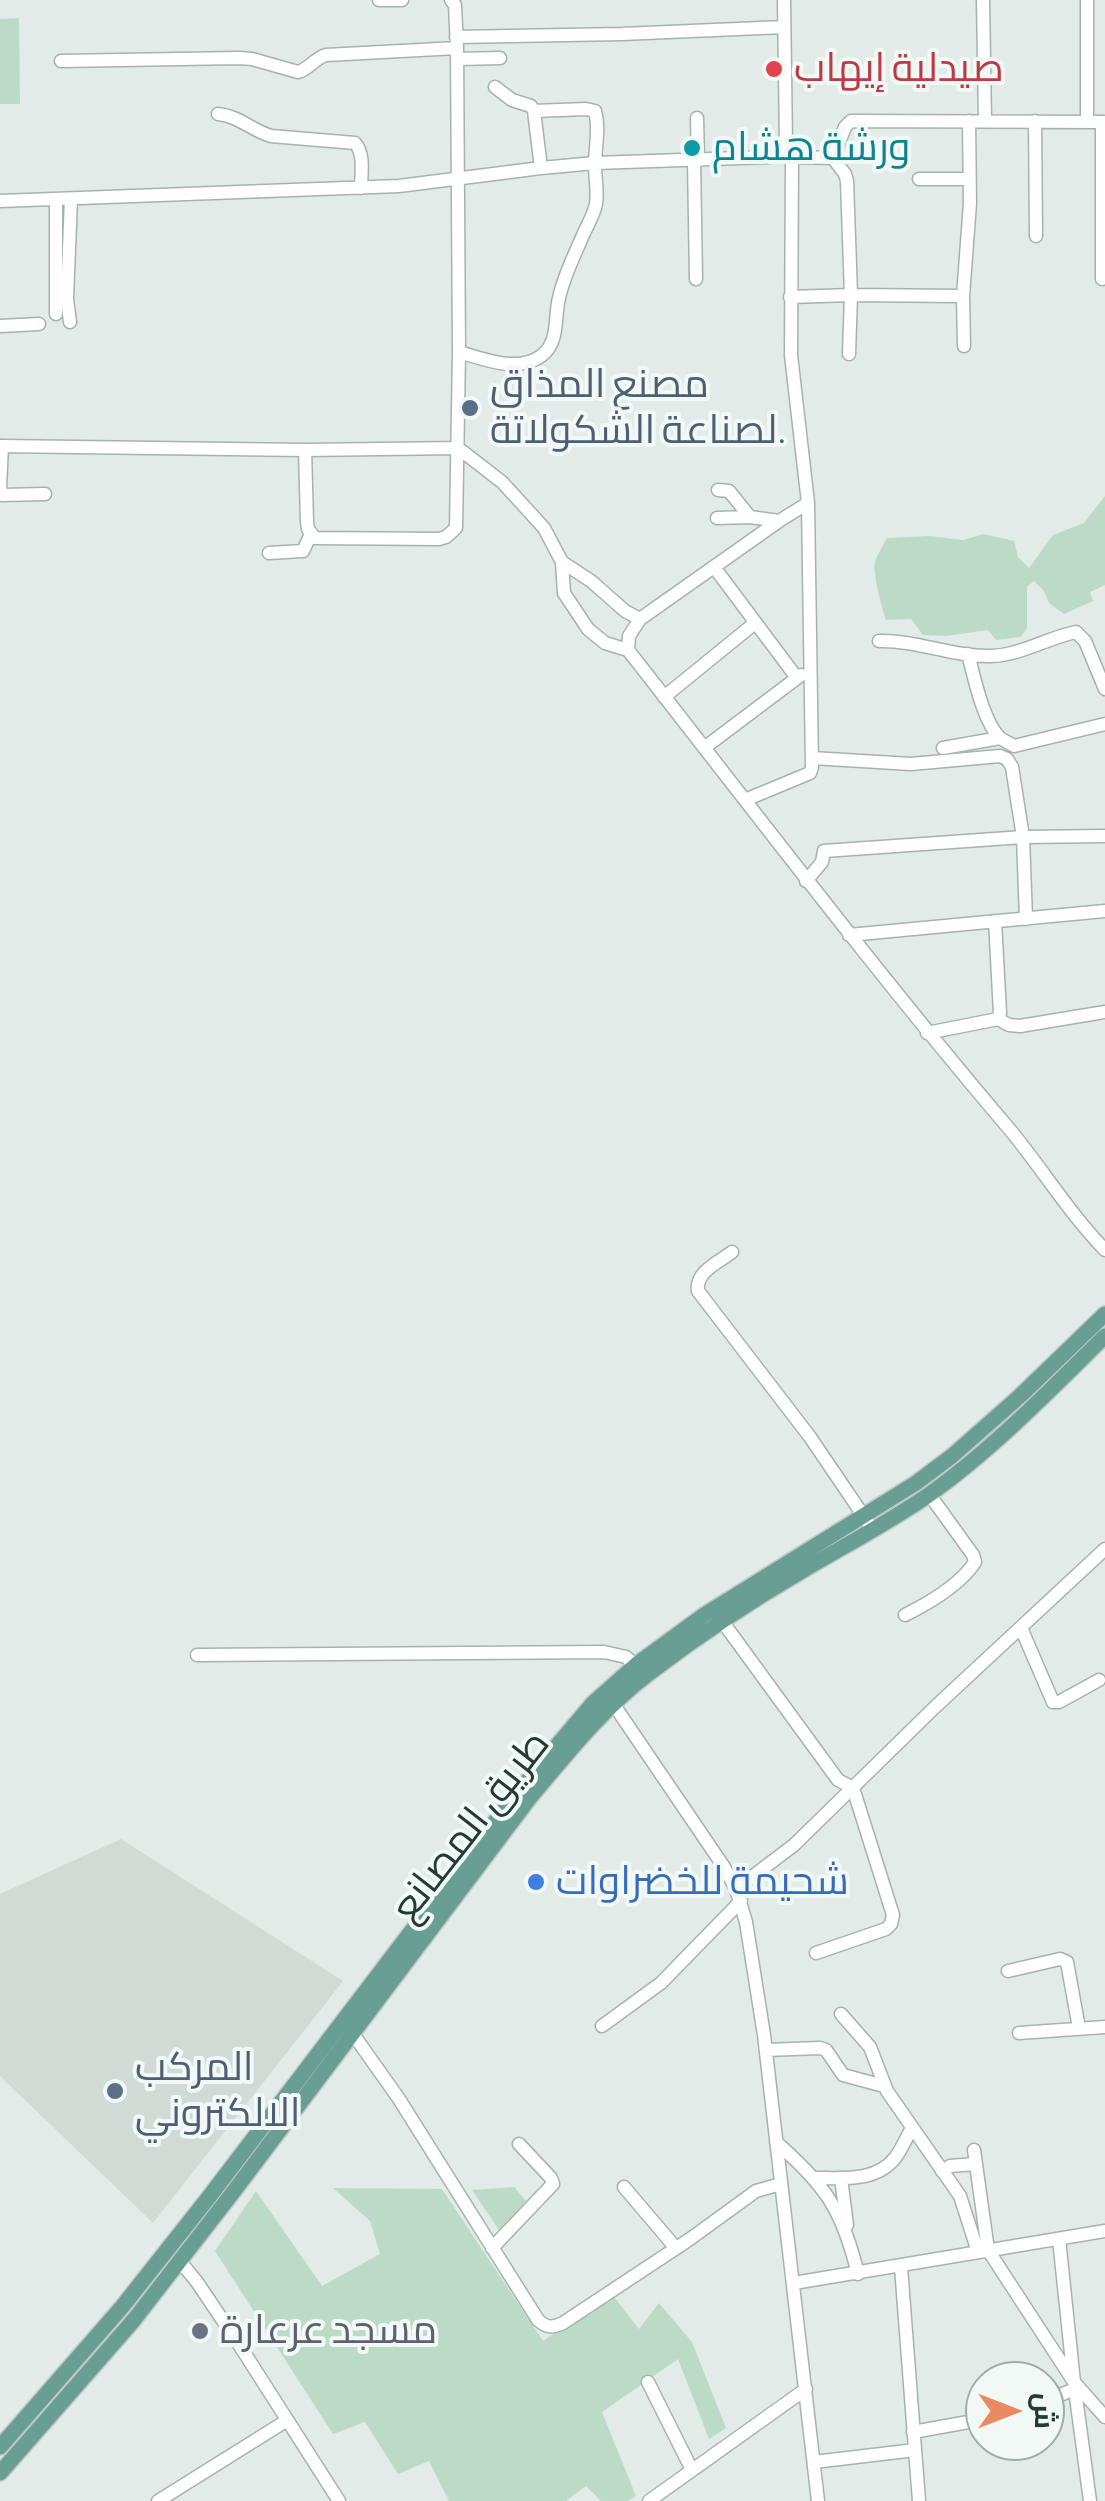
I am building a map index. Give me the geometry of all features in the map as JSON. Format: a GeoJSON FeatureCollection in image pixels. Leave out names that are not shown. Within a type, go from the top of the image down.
{"type":"FeatureCollection","features":[{"type":"Feature","properties":{"kind":"main road","name":"طريق المصانع"},"geometry":{"type":"LineString","coordinates":[[0,2447],[133,2321],[353,2034],[386,1977],[543,1760],[613,1683],[722,1621],[868,1523],[952,1456],[1105,1314]]}},
{"type":"Feature","properties":{"kind":"main road","name":"طريق المصانع"},"geometry":{"type":"LineString","coordinates":[[0,2473],[199,2210],[528,1800],[641,1670],[704,1615],[868,1523],[929,1494],[1032,1408],[1105,1336]]}},
{"type":"Feature","properties":{"kind":"street"},"geometry":{"type":"LineString","coordinates":[[379,0],[402,0]]}},
{"type":"Feature","properties":{"kind":"street"},"geometry":{"type":"LineString","coordinates":[[306,450],[307,522],[315,538],[446,537],[456,528],[457,48],[452,0]]}},
{"type":"Feature","properties":{"kind":"street"},"geometry":{"type":"LineString","coordinates":[[745,800],[810,773],[812,758],[808,503],[791,355],[784,0]]}},
{"type":"Feature","properties":{"kind":"street"},"geometry":{"type":"LineString","coordinates":[[983,0],[985,121]]}},
{"type":"Feature","properties":{"kind":"street"},"geometry":{"type":"LineString","coordinates":[[1086,0],[1087,122]]}},
{"type":"Feature","properties":{"kind":"street"},"geometry":{"type":"LineString","coordinates":[[61,62],[246,58],[298,72],[326,55],[784,26]]}},
{"type":"Feature","properties":{"kind":"street"},"geometry":{"type":"LineString","coordinates":[[457,48],[500,58]]}},
{"type":"Feature","properties":{"kind":"street"},"geometry":{"type":"LineString","coordinates":[[495,87],[534,111],[540,168]]}},
{"type":"Feature","properties":{"kind":"street"},"geometry":{"type":"LineString","coordinates":[[459,352],[514,364],[538,359],[546,353],[555,333],[561,290],[596,204],[595,111],[534,111]]}},
{"type":"Feature","properties":{"kind":"street"},"geometry":{"type":"LineString","coordinates":[[218,114],[234,116],[270,136],[355,143],[360,148],[361,188]]}},
{"type":"Feature","properties":{"kind":"street"},"geometry":{"type":"LineString","coordinates":[[696,118],[696,279]]}},
{"type":"Feature","properties":{"kind":"street"},"geometry":{"type":"LineString","coordinates":[[964,346],[969,121]]}},
{"type":"Feature","properties":{"kind":"street"},"geometry":{"type":"LineString","coordinates":[[1035,121],[1036,236]]}},
{"type":"Feature","properties":{"kind":"street"},"geometry":{"type":"LineString","coordinates":[[834,158],[850,122],[1104,122],[1102,279]]}},
{"type":"Feature","properties":{"kind":"street"},"geometry":{"type":"LineString","coordinates":[[0,201],[399,186],[595,163],[786,155],[834,158]]}},
{"type":"Feature","properties":{"kind":"street"},"geometry":{"type":"LineString","coordinates":[[834,158],[847,181],[849,354]]}},
{"type":"Feature","properties":{"kind":"street"},"geometry":{"type":"LineString","coordinates":[[919,179],[970,179]]}},
{"type":"Feature","properties":{"kind":"street"},"geometry":{"type":"LineString","coordinates":[[56,198],[56,314]]}},
{"type":"Feature","properties":{"kind":"street"},"geometry":{"type":"LineString","coordinates":[[70,322],[66,298],[71,199]]}},
{"type":"Feature","properties":{"kind":"street"},"geometry":{"type":"LineString","coordinates":[[790,297],[964,296]]}},
{"type":"Feature","properties":{"kind":"street"},"geometry":{"type":"LineString","coordinates":[[0,326],[39,324]]}},
{"type":"Feature","properties":{"kind":"street"},"geometry":{"type":"LineString","coordinates":[[45,494],[2,495],[1,446],[458,448],[484,466],[544,528],[562,562],[564,593],[588,629],[605,643],[628,650],[806,882],[1105,1250]]}},
{"type":"Feature","properties":{"kind":"street"},"geometry":{"type":"LineString","coordinates":[[718,490],[729,490],[750,517]]}},
{"type":"Feature","properties":{"kind":"street"},"geometry":{"type":"LineString","coordinates":[[628,650],[628,636],[640,618],[808,503]]}},
{"type":"Feature","properties":{"kind":"street"},"geometry":{"type":"LineString","coordinates":[[717,518],[779,521]]}},
{"type":"Feature","properties":{"kind":"street"},"geometry":{"type":"LineString","coordinates":[[269,553],[304,550],[311,534]]}},
{"type":"Feature","properties":{"kind":"street"},"geometry":{"type":"LineString","coordinates":[[562,562],[640,618]]}},
{"type":"Feature","properties":{"kind":"street"},"geometry":{"type":"LineString","coordinates":[[714,567],[796,678]]}},
{"type":"Feature","properties":{"kind":"street"},"geometry":{"type":"LineString","coordinates":[[664,697],[756,623]]}},
{"type":"Feature","properties":{"kind":"street"},"geometry":{"type":"LineString","coordinates":[[879,641],[995,656],[1076,632],[1084,641],[1105,689]]}},
{"type":"Feature","properties":{"kind":"street"},"geometry":{"type":"LineString","coordinates":[[968,654],[981,702],[1000,738],[1016,746],[1105,724]]}},
{"type":"Feature","properties":{"kind":"street"},"geometry":{"type":"LineString","coordinates":[[704,748],[811,667]]}},
{"type":"Feature","properties":{"kind":"street"},"geometry":{"type":"LineString","coordinates":[[944,748],[1000,738]]}},
{"type":"Feature","properties":{"kind":"street"},"geometry":{"type":"LineString","coordinates":[[812,758],[911,764],[1000,756],[1007,759],[1012,767],[1023,837],[1026,919]]}},
{"type":"Feature","properties":{"kind":"street"},"geometry":{"type":"LineString","coordinates":[[806,882],[822,862],[824,851],[1023,837],[1105,836]]}},
{"type":"Feature","properties":{"kind":"street"},"geometry":{"type":"LineString","coordinates":[[849,935],[1105,911]]}},
{"type":"Feature","properties":{"kind":"street"},"geometry":{"type":"LineString","coordinates":[[995,921],[998,1019]]}},
{"type":"Feature","properties":{"kind":"street"},"geometry":{"type":"LineString","coordinates":[[927,1033],[998,1019],[1020,1026],[1105,1012]]}},
{"type":"Feature","properties":{"kind":"street"},"geometry":{"type":"LineString","coordinates":[[732,1252],[699,1276],[698,1290],[810,1437],[868,1523]]}},
{"type":"Feature","properties":{"kind":"street"},"geometry":{"type":"LineString","coordinates":[[905,1616],[952,1584],[975,1562],[929,1494]]}},
{"type":"Feature","properties":{"kind":"street"},"geometry":{"type":"LineString","coordinates":[[602,2026],[662,1982],[738,1895],[1105,1549]]}},
{"type":"Feature","properties":{"kind":"street"},"geometry":{"type":"LineString","coordinates":[[722,1621],[838,1780],[853,1788],[893,1915],[886,1929],[816,1953]]}},
{"type":"Feature","properties":{"kind":"street"},"geometry":{"type":"LineString","coordinates":[[1021,1628],[1053,1702],[1099,1680]]}},
{"type":"Feature","properties":{"kind":"street"},"geometry":{"type":"LineString","coordinates":[[197,1655],[604,1652],[620,1655],[641,1670]]}},
{"type":"Feature","properties":{"kind":"street"},"geometry":{"type":"LineString","coordinates":[[614,1705],[724,1867],[746,1922],[766,2050],[818,2501]]}},
{"type":"Feature","properties":{"kind":"street"},"geometry":{"type":"LineString","coordinates":[[1008,1971],[1060,1959],[1067,1962],[1080,2028]]}},
{"type":"Feature","properties":{"kind":"street"},"geometry":{"type":"LineString","coordinates":[[840,2014],[874,2053],[884,2086],[960,2196],[982,2251],[1074,2385],[1105,2417]]}},
{"type":"Feature","properties":{"kind":"street"},"geometry":{"type":"LineString","coordinates":[[1020,2033],[1105,2027]]}},
{"type":"Feature","properties":{"kind":"street"},"geometry":{"type":"LineString","coordinates":[[353,2034],[399,2099],[538,2320],[550,2328],[563,2324],[756,2191],[782,2184]]}},
{"type":"Feature","properties":{"kind":"street"},"geometry":{"type":"LineString","coordinates":[[766,2050],[820,2048],[826,2050],[843,2075],[884,2086]]}},
{"type":"Feature","properties":{"kind":"street"},"geometry":{"type":"LineString","coordinates":[[815,2178],[866,2177],[883,2169],[894,2160],[912,2128]]}},
{"type":"Feature","properties":{"kind":"street"},"geometry":{"type":"LineString","coordinates":[[776,2142],[815,2178],[849,2236]]}},
{"type":"Feature","properties":{"kind":"street"},"geometry":{"type":"LineString","coordinates":[[492,2248],[553,2184],[519,2144]]}},
{"type":"Feature","properties":{"kind":"street"},"geometry":{"type":"LineString","coordinates":[[942,2171],[974,2157],[982,2251]]}},
{"type":"Feature","properties":{"kind":"street"},"geometry":{"type":"LineString","coordinates":[[841,2178],[858,2274]]}},
{"type":"Feature","properties":{"kind":"street"},"geometry":{"type":"LineString","coordinates":[[624,2187],[675,2248]]}},
{"type":"Feature","properties":{"kind":"street"},"geometry":{"type":"LineString","coordinates":[[794,2283],[1105,2231]]}},
{"type":"Feature","properties":{"kind":"street"},"geometry":{"type":"LineString","coordinates":[[1059,2239],[1090,2501]]}},
{"type":"Feature","properties":{"kind":"street"},"geometry":{"type":"LineString","coordinates":[[179,2260],[240,2346],[338,2501]]}},
{"type":"Feature","properties":{"kind":"street"},"geometry":{"type":"LineString","coordinates":[[900,2267],[919,2501]]}},
{"type":"Feature","properties":{"kind":"street"},"geometry":{"type":"LineString","coordinates":[[648,2382],[692,2470]]}},
{"type":"Feature","properties":{"kind":"street"},"geometry":{"type":"LineString","coordinates":[[1065,2390],[1074,2385]]}},
{"type":"Feature","properties":{"kind":"street"},"geometry":{"type":"LineString","coordinates":[[649,2501],[806,2389]]}},
{"type":"Feature","properties":{"kind":"street"},"geometry":{"type":"LineString","coordinates":[[158,2501],[286,2421]]}},
{"type":"Feature","properties":{"kind":"street"},"geometry":{"type":"LineString","coordinates":[[913,2432],[965,2423]]}},
{"type":"Feature","properties":{"kind":"street"},"geometry":{"type":"LineString","coordinates":[[814,2462],[915,2450]]}},
{"type":"Feature","properties":{"kind":"shaded area"},"geometry":{"type":"Polygon","coordinates":[[[121,1839],[343,1981],[153,2223],[0,2076],[0,1894],[121,1839]]]}},
{"type":"Feature","properties":{"kind":"green space"},"geometry":{"type":"Polygon","coordinates":[[[19,18],[20,104],[0,104],[0,19],[19,18]]]}},
{"type":"Feature","properties":{"kind":"green space"},"geometry":{"type":"Polygon","coordinates":[[[1105,496],[1105,585],[1090,592],[1093,601],[1064,614],[1049,603],[1034,581],[1027,587],[1027,628],[1021,637],[996,640],[988,630],[923,635],[911,619],[886,620],[874,566],[887,538],[930,536],[963,540],[983,534],[1014,541],[1018,557],[1029,568],[1053,535],[1084,523],[1105,496]]]}},
{"type":"Feature","properties":{"kind":"green space"},"geometry":{"type":"Polygon","coordinates":[[[514,2187],[526,2201],[499,2230],[472,2190],[514,2187]]]}},
{"type":"Feature","properties":{"kind":"green space"},"geometry":{"type":"Polygon","coordinates":[[[333,2188],[442,2189],[543,2341],[611,2293],[639,2329],[659,2303],[692,2342],[726,2428],[709,2439],[678,2359],[602,2412],[636,2496],[628,2501],[601,2501],[586,2486],[566,2501],[449,2501],[429,2461],[398,2474],[365,2422],[333,2434],[215,2251],[256,2191],[322,2286],[380,2254],[370,2221],[333,2188]]]}},
{"type":"Feature","properties":{"kind":"place","name":"صيدلية إيهاب"},"geometry":{"type":"Point","coordinates":[774,69]}},
{"type":"Feature","properties":{"kind":"place","name":"ورشة هشام"},"geometry":{"type":"Point","coordinates":[692,148]}},
{"type":"Feature","properties":{"kind":"place","name":"مصنع المذاق لصناعة الشكولاتة."},"geometry":{"type":"Point","coordinates":[470,408]}},
{"type":"Feature","properties":{"kind":"place","name":"شحيمة للخضراوات"},"geometry":{"type":"Point","coordinates":[536,1882]}},
{"type":"Feature","properties":{"kind":"place","name":"المركب الالكتروني"},"geometry":{"type":"Point","coordinates":[115,2091]}},
{"type":"Feature","properties":{"kind":"place","name":"مسجد عرعارة"},"geometry":{"type":"Point","coordinates":[200,2331]}}]}
